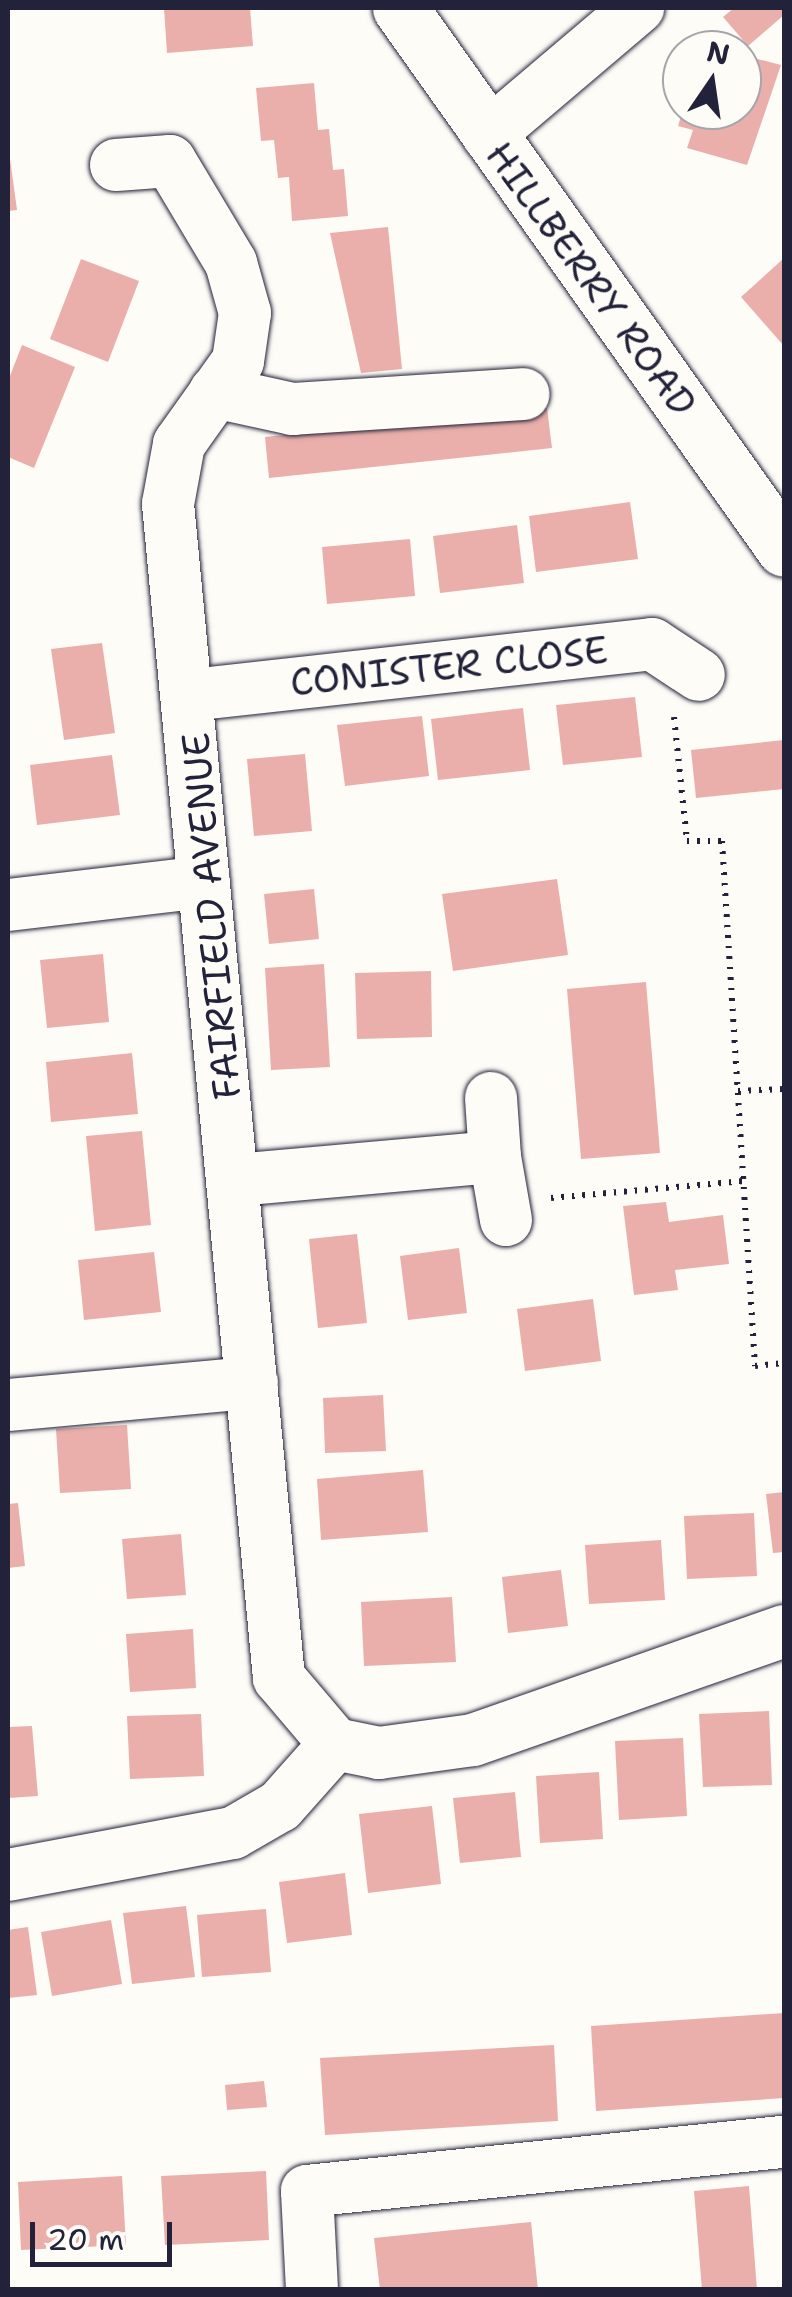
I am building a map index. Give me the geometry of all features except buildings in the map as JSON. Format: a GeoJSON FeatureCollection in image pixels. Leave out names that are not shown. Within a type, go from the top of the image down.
{"type":"FeatureCollection","features":[{"type":"Feature","properties":{"kind":"highway","name":"HILLBERRY ROAD"},"geometry":{"type":"LineString","coordinates":[[400,8],[488,135],[779,530]]}},
{"type":"Feature","properties":{"kind":"street"},"geometry":{"type":"LineString","coordinates":[[488,135],[638,8]]}},
{"type":"Feature","properties":{"kind":"street","name":"FAIRFIELD AVENUE"},"geometry":{"type":"LineString","coordinates":[[116,165],[170,161],[231,263],[245,313],[238,360],[168,474],[279,1678],[335,1744]]}},
{"type":"Feature","properties":{"kind":"street"},"geometry":{"type":"LineString","coordinates":[[215,392],[293,409],[524,394]]}},
{"type":"Feature","properties":{"kind":"street","name":"CONISTER CLOSE"},"geometry":{"type":"LineString","coordinates":[[191,694],[652,644],[692,670]]}},
{"type":"Feature","properties":{"kind":"street"},"geometry":{"type":"LineString","coordinates":[[8,905],[204,882]]}},
{"type":"Feature","properties":{"kind":"street"},"geometry":{"type":"LineString","coordinates":[[236,1180],[501,1193],[491,1098]]}},
{"type":"Feature","properties":{"kind":"street"},"geometry":{"type":"LineString","coordinates":[[8,1405],[252,1383]]}},
{"type":"Feature","properties":{"kind":"street"},"geometry":{"type":"LineString","coordinates":[[8,1875],[233,1833],[280,1806],[335,1744],[380,1753],[473,1740],[784,1631]]}},
{"type":"Feature","properties":{"kind":"street"},"geometry":{"type":"LineString","coordinates":[[312,2290],[307,2191],[784,2142]]}},
{"type":"Feature","properties":{"kind":"path"},"geometry":{"type":"LineString","coordinates":[[692,670],[673,710],[687,841],[722,841],[756,1366],[784,1363]]}},
{"type":"Feature","properties":{"kind":"path"},"geometry":{"type":"LineString","coordinates":[[738,1091],[784,1089]]}},
{"type":"Feature","properties":{"kind":"path"},"geometry":{"type":"LineString","coordinates":[[501,1193],[744,1181]]}}]}
